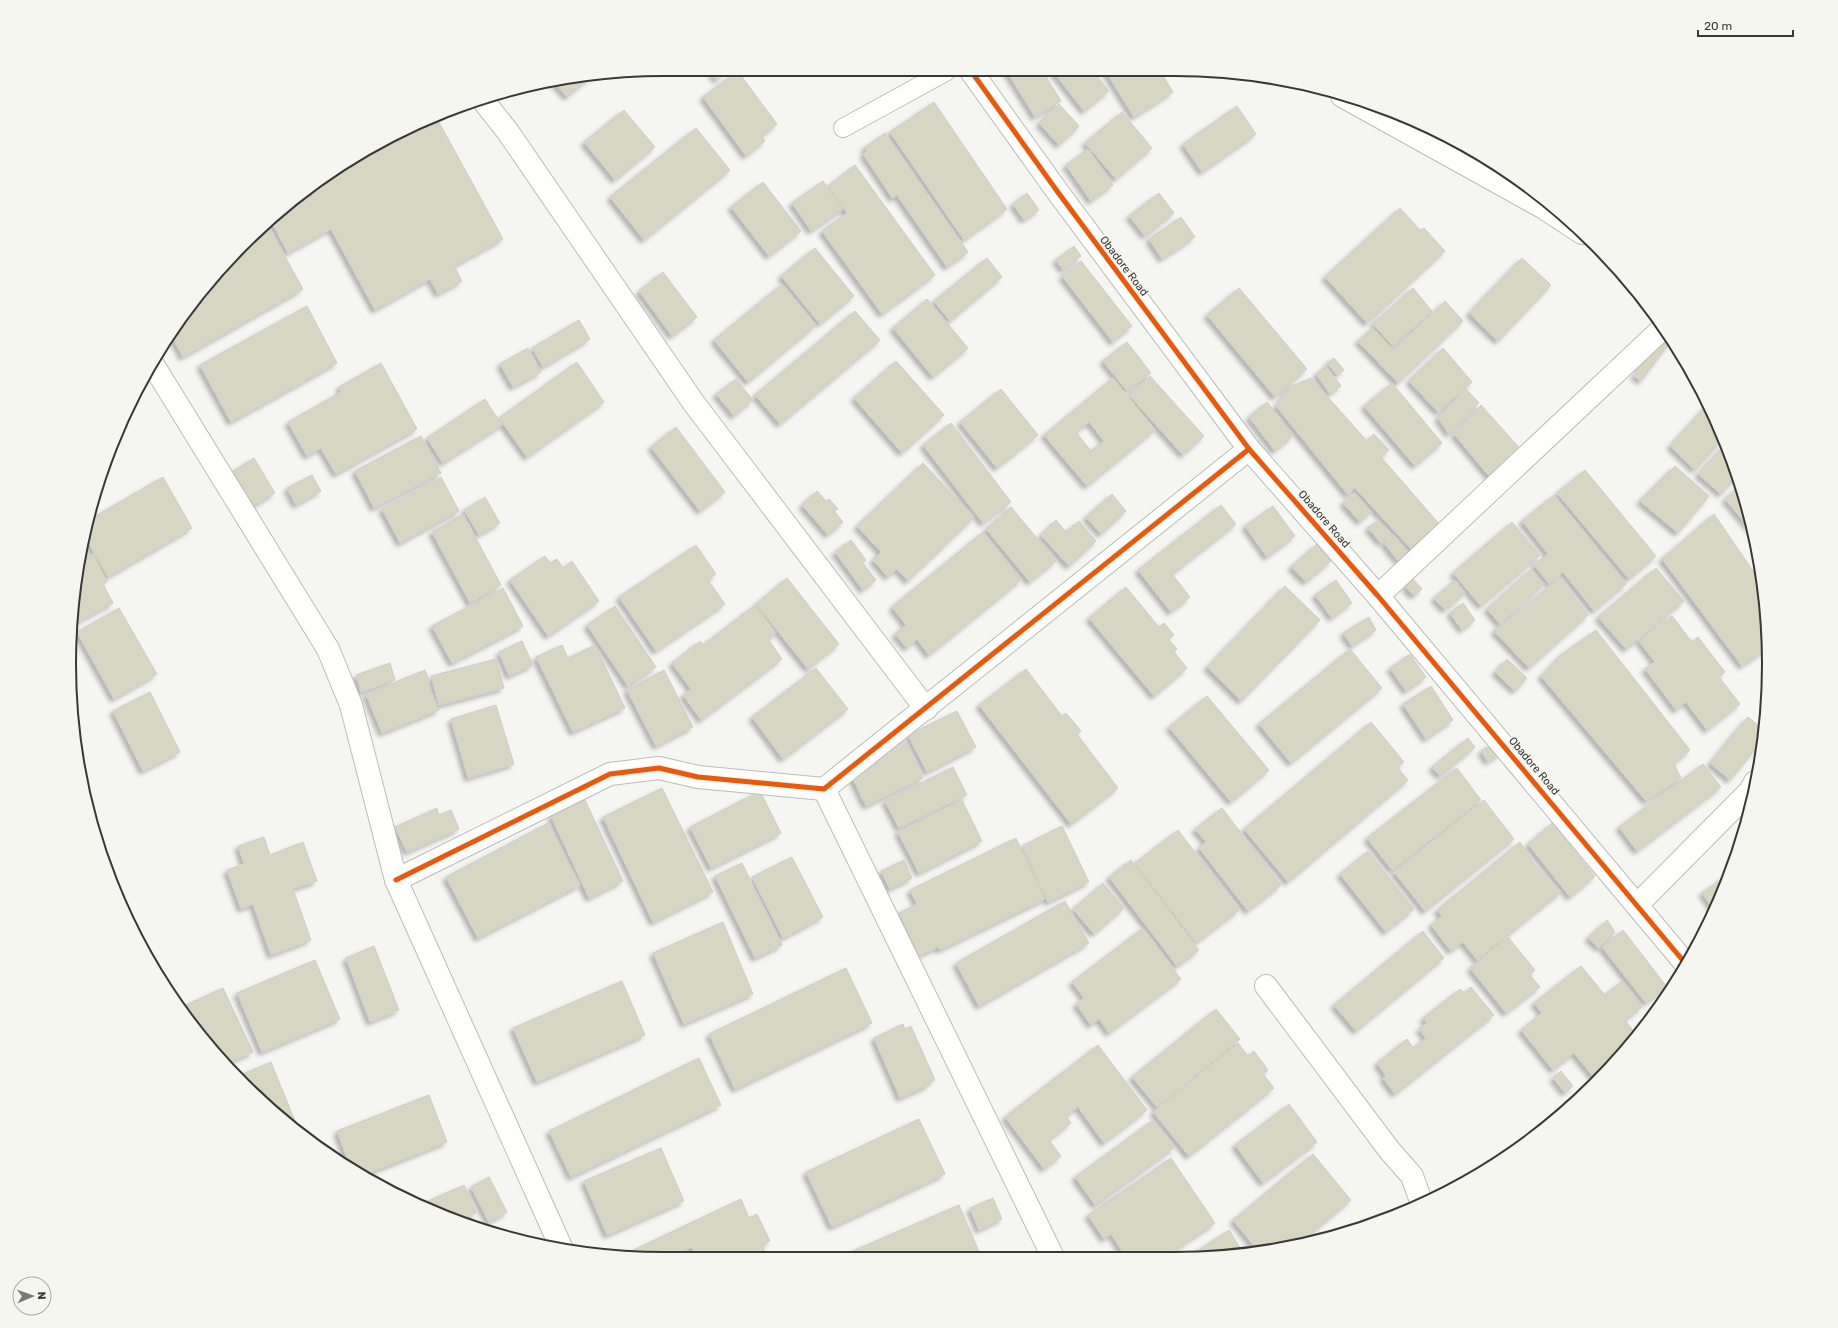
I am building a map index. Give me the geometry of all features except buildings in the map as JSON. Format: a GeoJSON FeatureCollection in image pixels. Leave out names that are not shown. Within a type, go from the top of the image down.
{"type":"FeatureCollection","features":[{"type":"Feature","properties":{"kind":"street","name":"Obadore Road"},"geometry":{"type":"LineString","coordinates":[[975,76],[1056,191],[1249,449],[1378,596],[1638,904],[1682,959]]}},
{"type":"Feature","properties":{"kind":"street"},"geometry":{"type":"LineString","coordinates":[[486,104],[508,132],[693,402],[926,709]]}},
{"type":"Feature","properties":{"kind":"street"},"geometry":{"type":"LineString","coordinates":[[1360,106],[1546,210]]}},
{"type":"Feature","properties":{"kind":"street"},"geometry":{"type":"LineString","coordinates":[[1378,596],[1659,332]]}},
{"type":"Feature","properties":{"kind":"street"},"geometry":{"type":"LineString","coordinates":[[156,369],[328,649],[351,705],[396,880],[559,1243]]}},
{"type":"Feature","properties":{"kind":"street"},"geometry":{"type":"LineString","coordinates":[[396,880],[610,774],[659,768],[698,777],[824,789],[926,709],[1249,449]]}},
{"type":"Feature","properties":{"kind":"street"},"geometry":{"type":"LineString","coordinates":[[824,789],[1051,1252]]}},
{"type":"Feature","properties":{"kind":"street"},"geometry":{"type":"LineString","coordinates":[[1638,904],[1747,794]]}},
{"type":"Feature","properties":{"kind":"street"},"geometry":{"type":"LineString","coordinates":[[1266,986],[1390,1151],[1412,1176],[1420,1198]]}},
{"type":"Feature","properties":{"kind":"lane"},"geometry":{"type":"LineString","coordinates":[[843,128],[938,76]]}},
{"type":"Feature","properties":{"kind":"cycle path"},"geometry":{"type":"LineString","coordinates":[[975,76],[1057,191],[1249,449],[1378,596],[1682,960]]}},
{"type":"Feature","properties":{"kind":"cycle path"},"geometry":{"type":"LineString","coordinates":[[396,880],[610,774],[659,768],[698,777],[824,789],[1249,449]]}}]}
